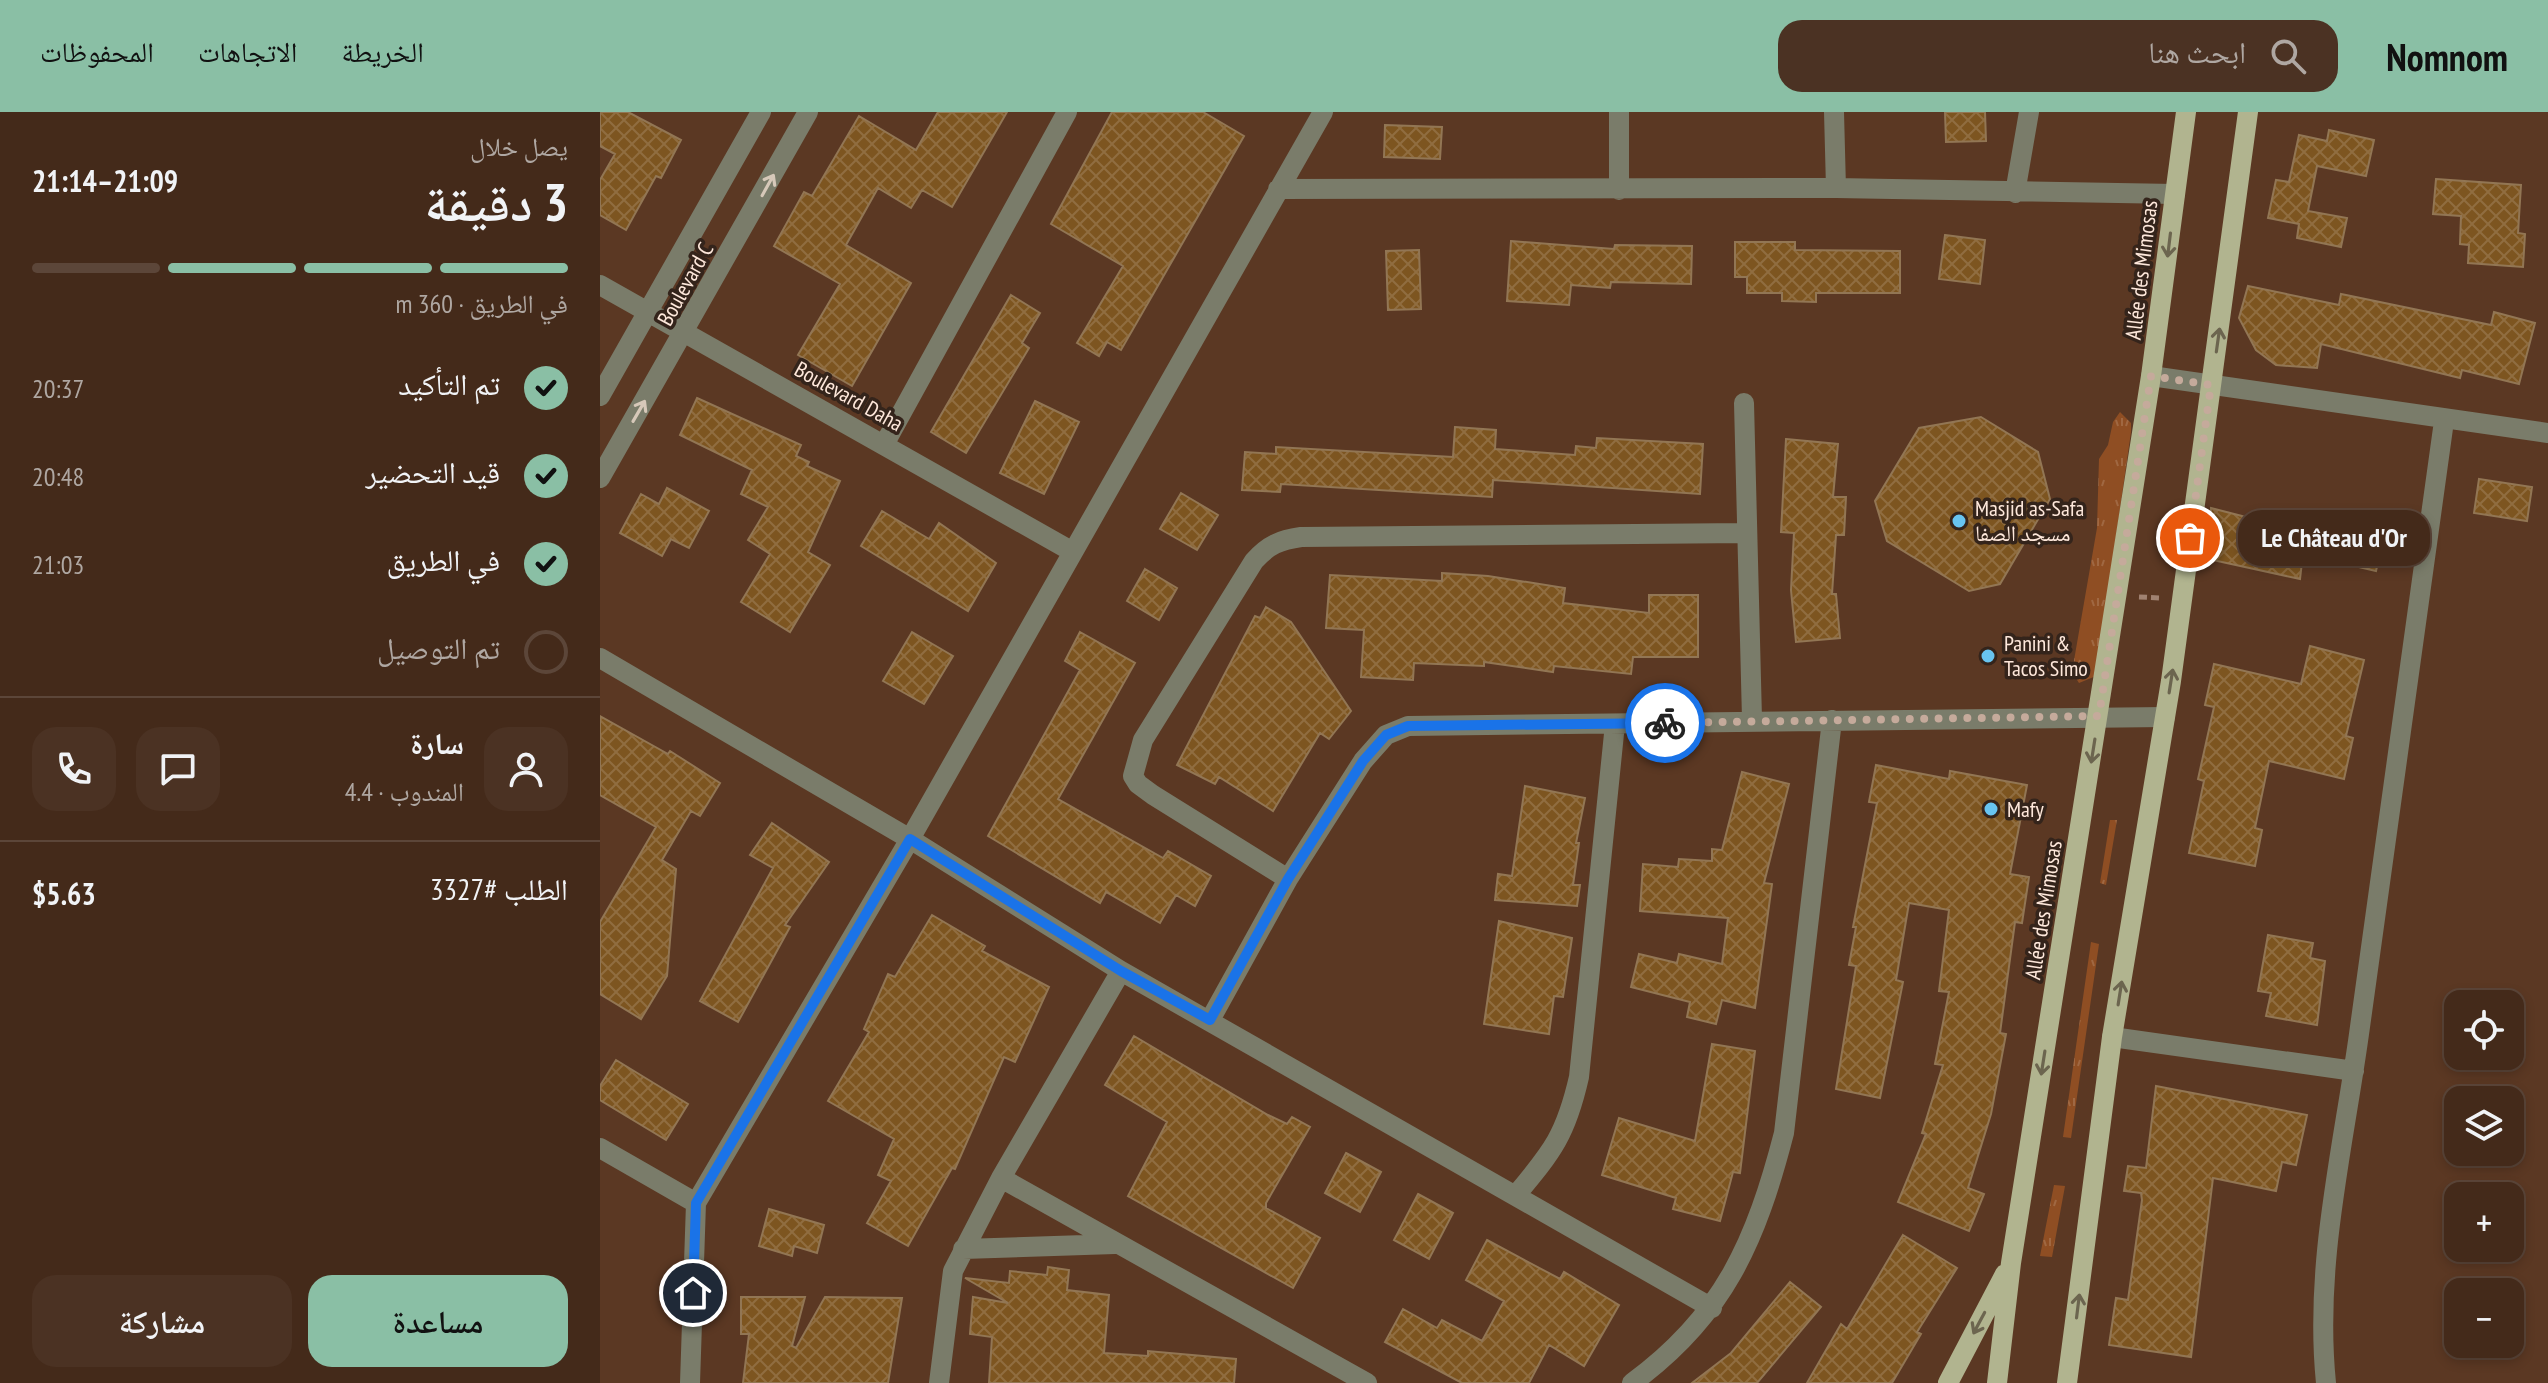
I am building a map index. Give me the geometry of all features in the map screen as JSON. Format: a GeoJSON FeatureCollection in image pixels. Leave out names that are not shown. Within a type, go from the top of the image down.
{"type":"FeatureCollection","features":[{"type":"Feature","properties":{"kind":"main road","name":"Allée des Mimosas"},"geometry":{"type":"LineString","coordinates":[[1997,1383],[2011,1263],[2151,376],[2186,112]]}},
{"type":"Feature","properties":{"kind":"main road"},"geometry":{"type":"LineString","coordinates":[[2067,1383],[2112,1037],[2165,717],[2248,112]]}},
{"type":"Feature","properties":{"kind":"main road"},"geometry":{"type":"LineString","coordinates":[[1948,1383],[2011,1263]]}},
{"type":"Feature","properties":{"kind":"street","name":"Boulevard C"},"geometry":{"type":"LineString","coordinates":[[600,396],[761,112]]}},
{"type":"Feature","properties":{"kind":"street","name":"Boulevard C"},"geometry":{"type":"LineString","coordinates":[[600,478],[808,112]]}},
{"type":"Feature","properties":{"kind":"street"},"geometry":{"type":"LineString","coordinates":[[885,443],[1067,112]]}},
{"type":"Feature","properties":{"kind":"street"},"geometry":{"type":"LineString","coordinates":[[690,1383],[696,1203],[910,839],[1323,112]]}},
{"type":"Feature","properties":{"kind":"street"},"geometry":{"type":"LineString","coordinates":[[1619,112],[1619,190]]}},
{"type":"Feature","properties":{"kind":"street"},"geometry":{"type":"LineString","coordinates":[[1834,112],[1836,188]]}},
{"type":"Feature","properties":{"kind":"street"},"geometry":{"type":"LineString","coordinates":[[2015,193],[2029,112]]}},
{"type":"Feature","properties":{"kind":"street"},"geometry":{"type":"LineString","coordinates":[[1278,189],[1836,188],[2175,194]]}},
{"type":"Feature","properties":{"kind":"street","name":"Boulevard Daha"},"geometry":{"type":"LineString","coordinates":[[600,285],[885,443],[1073,552]]}},
{"type":"Feature","properties":{"kind":"street"},"geometry":{"type":"LineString","coordinates":[[2151,376],[2444,421],[2548,433]]}},
{"type":"Feature","properties":{"kind":"street"},"geometry":{"type":"LineString","coordinates":[[1744,403],[1752,719]]}},
{"type":"Feature","properties":{"kind":"street"},"geometry":{"type":"LineString","coordinates":[[2326,1383],[2321,1337],[2325,1249],[2354,1071],[2444,421]]}},
{"type":"Feature","properties":{"kind":"street"},"geometry":{"type":"LineString","coordinates":[[1288,879],[1153,795],[1133,776],[1143,740],[1254,561],[1266,548],[1280,540],[1301,537],[1746,533]]}},
{"type":"Feature","properties":{"kind":"street"},"geometry":{"type":"LineString","coordinates":[[600,658],[910,839],[1121,971],[1712,1308]]}},
{"type":"Feature","properties":{"kind":"street"},"geometry":{"type":"LineString","coordinates":[[1210,1020],[1288,879],[1363,761],[1386,735],[1396,729],[1408,726],[1752,719],[2165,717]]}},
{"type":"Feature","properties":{"kind":"street"},"geometry":{"type":"LineString","coordinates":[[1632,1383],[1662,1361],[1712,1308],[1749,1243],[1770,1188],[1784,1133],[1832,720]]}},
{"type":"Feature","properties":{"kind":"street"},"geometry":{"type":"LineString","coordinates":[[1516,1195],[1553,1151],[1569,1121],[1579,1077],[1615,724]]}},
{"type":"Feature","properties":{"kind":"street"},"geometry":{"type":"LineString","coordinates":[[939,1383],[947,1299],[953,1271],[1001,1178],[1121,971]]}},
{"type":"Feature","properties":{"kind":"street"},"geometry":{"type":"LineString","coordinates":[[2112,1037],[2354,1071]]}},
{"type":"Feature","properties":{"kind":"street"},"geometry":{"type":"LineString","coordinates":[[600,1148],[696,1203]]}},
{"type":"Feature","properties":{"kind":"street"},"geometry":{"type":"LineString","coordinates":[[1001,1178],[1367,1383]]}},
{"type":"Feature","properties":{"kind":"street"},"geometry":{"type":"LineString","coordinates":[[963,1249],[1115,1244]]}},
{"type":"Feature","properties":{"kind":"street"},"geometry":{"type":"LineString","coordinates":[[2072,1355],[2078,1383]]}},
{"type":"Feature","properties":{"kind":"path"},"geometry":{"type":"LineString","coordinates":[[2117,596],[2182,599]]}},
{"type":"Feature","properties":{"kind":"green space"},"geometry":{"type":"Polygon","coordinates":[[[2120,412],[2131,423],[2131,432],[2096,676],[2079,683],[2072,672],[2097,528],[2099,459],[2108,445],[2113,422],[2120,412]]]}},
{"type":"Feature","properties":{"kind":"green space"},"geometry":{"type":"Polygon","coordinates":[[[2110,820],[2117,820],[2106,885],[2100,883],[2110,820]]]}},
{"type":"Feature","properties":{"kind":"green space"},"geometry":{"type":"Polygon","coordinates":[[[2091,942],[2099,944],[2071,1138],[2063,1137],[2091,942]]]}},
{"type":"Feature","properties":{"kind":"green space"},"geometry":{"type":"Polygon","coordinates":[[[2054,1185],[2065,1186],[2052,1257],[2040,1256],[2054,1185]]]}},
{"type":"Feature","properties":{"kind":"building"},"geometry":{"type":"Polygon","coordinates":[[[600,112],[628,112],[681,140],[661,178],[656,176],[626,230],[600,215],[600,180],[615,154],[600,146],[600,112]]]}},
{"type":"Feature","properties":{"kind":"building"},"geometry":{"type":"Polygon","coordinates":[[[938,112],[1007,112],[952,207],[922,190],[911,208],[878,188],[846,245],[911,283],[852,386],[798,355],[840,284],[774,246],[804,192],[812,196],[859,116],[916,150],[938,112]]]}},
{"type":"Feature","properties":{"kind":"building"},"geometry":{"type":"Polygon","coordinates":[[[1112,112],[1203,112],[1244,136],[1121,350],[1107,342],[1099,356],[1077,343],[1123,266],[1051,224],[1112,112]]]}},
{"type":"Feature","properties":{"kind":"building"},"geometry":{"type":"Polygon","coordinates":[[[1945,112],[1985,112],[1986,141],[1946,142],[1945,112]]]}},
{"type":"Feature","properties":{"kind":"building"},"geometry":{"type":"Polygon","coordinates":[[[1385,125],[1442,127],[1440,159],[1384,157],[1385,125]]]}},
{"type":"Feature","properties":{"kind":"building"},"geometry":{"type":"Polygon","coordinates":[[[2329,130],[2374,140],[2366,176],[2317,166],[2308,211],[2347,218],[2341,247],[2297,238],[2299,224],[2268,218],[2276,180],[2289,182],[2299,135],[2327,141],[2329,130]]]}},
{"type":"Feature","properties":{"kind":"building"},"geometry":{"type":"Polygon","coordinates":[[[2436,179],[2521,185],[2518,233],[2525,234],[2523,267],[2468,263],[2469,245],[2460,244],[2461,216],[2433,214],[2436,179]]]}},
{"type":"Feature","properties":{"kind":"building"},"geometry":{"type":"Polygon","coordinates":[[[1945,235],[1985,240],[1980,284],[1939,279],[1945,235]]]}},
{"type":"Feature","properties":{"kind":"building"},"geometry":{"type":"Polygon","coordinates":[[[1511,241],[1614,249],[1615,245],[1692,246],[1691,284],[1611,282],[1610,288],[1571,285],[1569,305],[1507,301],[1511,241]]]}},
{"type":"Feature","properties":{"kind":"building"},"geometry":{"type":"Polygon","coordinates":[[[1735,242],[1795,242],[1795,250],[1900,251],[1900,293],[1816,293],[1816,302],[1782,301],[1782,293],[1747,293],[1747,277],[1735,277],[1735,242]]]}},
{"type":"Feature","properties":{"kind":"building"},"geometry":{"type":"Polygon","coordinates":[[[1419,250],[1421,309],[1388,310],[1386,251],[1419,250]]]}},
{"type":"Feature","properties":{"kind":"building"},"geometry":{"type":"Polygon","coordinates":[[[2248,286],[2339,305],[2341,294],[2491,325],[2494,312],[2535,323],[2519,384],[2462,370],[2460,378],[2321,344],[2317,368],[2276,365],[2256,350],[2239,318],[2248,286]]]}},
{"type":"Feature","properties":{"kind":"building"},"geometry":{"type":"Polygon","coordinates":[[[1011,295],[1040,313],[1022,343],[1029,348],[966,453],[931,432],[1011,295]]]}},
{"type":"Feature","properties":{"kind":"building"},"geometry":{"type":"Polygon","coordinates":[[[697,398],[801,445],[796,456],[809,462],[807,466],[840,481],[808,552],[830,565],[790,632],[741,602],[770,554],[748,540],[768,507],[741,494],[752,470],[680,435],[697,398]]]}},
{"type":"Feature","properties":{"kind":"building"},"geometry":{"type":"Polygon","coordinates":[[[1035,401],[1079,422],[1044,494],[1000,473],[1035,401]]]}},
{"type":"Feature","properties":{"kind":"building","name":"Masjid as-Safa مسجد الصفا"},"geometry":{"type":"Polygon","coordinates":[[[1981,417],[2038,452],[2050,499],[2000,584],[1969,591],[1887,541],[1875,501],[1919,428],[1981,417]]]}},
{"type":"Feature","properties":{"kind":"building"},"geometry":{"type":"Polygon","coordinates":[[[1455,427],[1496,430],[1495,449],[1575,455],[1576,446],[1596,448],[1597,438],[1703,444],[1700,494],[1493,480],[1492,497],[1281,484],[1280,492],[1242,490],[1245,452],[1276,454],[1276,447],[1453,457],[1455,427]]]}},
{"type":"Feature","properties":{"kind":"building"},"geometry":{"type":"Polygon","coordinates":[[[1786,439],[1838,444],[1833,497],[1846,497],[1844,535],[1836,535],[1832,594],[1836,594],[1840,638],[1796,642],[1791,590],[1794,533],[1781,532],[1786,439]]]}},
{"type":"Feature","properties":{"kind":"building"},"geometry":{"type":"Polygon","coordinates":[[[2479,479],[2532,487],[2527,521],[2474,513],[2479,479]]]}},
{"type":"Feature","properties":{"kind":"building"},"geometry":{"type":"Polygon","coordinates":[[[667,488],[709,511],[689,548],[671,539],[662,556],[620,533],[641,494],[659,504],[667,488]]]}},
{"type":"Feature","properties":{"kind":"building"},"geometry":{"type":"Polygon","coordinates":[[[1181,493],[1218,515],[1197,550],[1160,529],[1181,493]]]}},
{"type":"Feature","properties":{"kind":"building"},"geometry":{"type":"Polygon","coordinates":[[[2211,508],[2335,540],[2340,517],[2386,527],[2376,571],[2303,554],[2300,579],[2208,559],[2211,508]]]}},
{"type":"Feature","properties":{"kind":"building"},"geometry":{"type":"Polygon","coordinates":[[[882,511],[929,539],[939,523],[996,563],[968,611],[861,546],[882,511]]]}},
{"type":"Feature","properties":{"kind":"building"},"geometry":{"type":"Polygon","coordinates":[[[1145,569],[1177,588],[1159,620],[1127,601],[1145,569]]]}},
{"type":"Feature","properties":{"kind":"building"},"geometry":{"type":"Polygon","coordinates":[[[1442,573],[1488,576],[1565,588],[1563,603],[1649,613],[1649,595],[1698,595],[1698,657],[1633,657],[1631,674],[1554,666],[1553,672],[1484,662],[1484,666],[1414,663],[1413,680],[1361,677],[1364,630],[1326,628],[1330,575],[1442,581],[1442,573]]]}},
{"type":"Feature","properties":{"kind":"building"},"geometry":{"type":"Polygon","coordinates":[[[1266,607],[1291,622],[1351,711],[1329,739],[1320,733],[1273,811],[1219,777],[1215,784],[1177,765],[1255,616],[1260,618],[1266,607]]]}},
{"type":"Feature","properties":{"kind":"building"},"geometry":{"type":"Polygon","coordinates":[[[912,632],[953,656],[924,704],[883,681],[912,632]]]}},
{"type":"Feature","properties":{"kind":"building"},"geometry":{"type":"Polygon","coordinates":[[[1080,632],[1135,663],[1058,799],[1163,858],[1168,851],[1211,876],[1195,906],[1176,895],[1160,923],[1106,892],[1100,903],[988,836],[1080,670],[1065,661],[1080,632]]]}},
{"type":"Feature","properties":{"kind":"building"},"geometry":{"type":"Polygon","coordinates":[[[2310,646],[2364,660],[2346,736],[2353,738],[2344,779],[2269,761],[2255,828],[2262,830],[2255,866],[2189,853],[2204,781],[2198,779],[2214,707],[2205,705],[2214,664],[2301,684],[2310,646]]]}},
{"type":"Feature","properties":{"kind":"building"},"geometry":{"type":"Polygon","coordinates":[[[600,716],[668,754],[670,751],[720,783],[700,816],[691,811],[662,860],[676,869],[667,976],[641,1019],[600,994],[600,922],[656,827],[600,795],[600,716]]]}},
{"type":"Feature","properties":{"kind":"building"},"geometry":{"type":"Polygon","coordinates":[[[1876,765],[1949,779],[1950,771],[2027,785],[2010,874],[2029,877],[2022,923],[2015,922],[2000,1033],[2006,1034],[1991,1114],[1968,1188],[1984,1194],[1969,1231],[1898,1202],[1926,1134],[1922,1133],[1943,1065],[1935,1064],[1949,992],[1939,991],[1949,910],[1909,903],[1896,980],[1903,982],[1880,1098],[1836,1089],[1856,966],[1849,965],[1856,927],[1853,927],[1877,803],[1869,802],[1876,765]]]}},
{"type":"Feature","properties":{"kind":"building"},"geometry":{"type":"Polygon","coordinates":[[[1742,772],[1789,784],[1764,883],[1772,884],[1755,1008],[1722,1000],[1716,1024],[1687,1017],[1690,1002],[1631,987],[1639,954],[1677,963],[1679,954],[1722,964],[1728,918],[1640,911],[1643,864],[1678,867],[1679,859],[1712,861],[1712,849],[1722,850],[1742,772]]]}},
{"type":"Feature","properties":{"kind":"building"},"geometry":{"type":"Polygon","coordinates":[[[1525,786],[1585,798],[1576,843],[1579,843],[1573,885],[1580,885],[1577,906],[1495,900],[1498,874],[1512,876],[1525,786]]]}},
{"type":"Feature","properties":{"kind":"building"},"geometry":{"type":"Polygon","coordinates":[[[772,823],[829,862],[785,925],[790,927],[738,1022],[700,1001],[773,868],[750,855],[772,823]]]}},
{"type":"Feature","properties":{"kind":"building"},"geometry":{"type":"Polygon","coordinates":[[[932,915],[985,946],[982,951],[1049,987],[1015,1062],[1004,1057],[955,1169],[952,1168],[908,1246],[867,1223],[891,1181],[878,1175],[894,1139],[828,1101],[869,1032],[864,1029],[888,974],[895,977],[932,915]]]}},
{"type":"Feature","properties":{"kind":"building"},"geometry":{"type":"Polygon","coordinates":[[[1499,921],[1572,938],[1563,997],[1554,996],[1549,1034],[1484,1024],[1499,921]]]}},
{"type":"Feature","properties":{"kind":"building"},"geometry":{"type":"Polygon","coordinates":[[[2268,935],[2313,943],[2310,958],[2325,961],[2317,1025],[2266,1016],[2271,993],[2258,991],[2268,935]]]}},
{"type":"Feature","properties":{"kind":"building"},"geometry":{"type":"Polygon","coordinates":[[[1134,1036],[1268,1115],[1287,1124],[1292,1117],[1310,1127],[1266,1203],[1266,1208],[1320,1238],[1293,1288],[1128,1196],[1167,1122],[1105,1085],[1134,1036]]]}},
{"type":"Feature","properties":{"kind":"building"},"geometry":{"type":"Polygon","coordinates":[[[1712,1044],[1755,1051],[1740,1173],[1733,1172],[1720,1221],[1673,1209],[1676,1198],[1602,1175],[1619,1118],[1695,1141],[1712,1044]]]}},
{"type":"Feature","properties":{"kind":"building"},"geometry":{"type":"Polygon","coordinates":[[[616,1060],[688,1104],[666,1140],[600,1100],[600,1086],[616,1060]]]}},
{"type":"Feature","properties":{"kind":"building"},"geometry":{"type":"Polygon","coordinates":[[[2156,1086],[2307,1115],[2296,1165],[2282,1162],[2276,1191],[2213,1178],[2191,1357],[2109,1345],[2116,1298],[2128,1300],[2142,1200],[2141,1193],[2124,1191],[2128,1166],[2146,1168],[2156,1086]]]}},
{"type":"Feature","properties":{"kind":"building"},"geometry":{"type":"Polygon","coordinates":[[[1346,1153],[1381,1172],[1360,1212],[1325,1193],[1346,1153]]]}},
{"type":"Feature","properties":{"kind":"building"},"geometry":{"type":"Polygon","coordinates":[[[1418,1194],[1453,1213],[1429,1259],[1394,1240],[1418,1194]]]}},
{"type":"Feature","properties":{"kind":"building"},"geometry":{"type":"Polygon","coordinates":[[[769,1209],[824,1225],[817,1253],[794,1246],[792,1256],[759,1246],[769,1209]]]}},
{"type":"Feature","properties":{"kind":"building"},"geometry":{"type":"Polygon","coordinates":[[[1903,1235],[1957,1268],[1917,1332],[1921,1334],[1892,1383],[1807,1383],[1841,1324],[1847,1329],[1903,1235]]]}},
{"type":"Feature","properties":{"kind":"building"},"geometry":{"type":"Polygon","coordinates":[[[1487,1240],[1560,1279],[1564,1272],[1619,1305],[1584,1366],[1549,1345],[1529,1383],[1462,1383],[1385,1342],[1403,1309],[1437,1328],[1442,1320],[1482,1341],[1504,1301],[1466,1280],[1487,1240]]]}},
{"type":"Feature","properties":{"kind":"building"},"geometry":{"type":"Polygon","coordinates":[[[1048,1267],[1069,1270],[1067,1290],[1109,1295],[1104,1353],[1148,1356],[1148,1351],[1236,1359],[1234,1383],[989,1383],[992,1337],[970,1334],[973,1297],[1008,1303],[965,1278],[1009,1283],[1010,1271],[1047,1275],[1048,1267]]]}},
{"type":"Feature","properties":{"kind":"building"},"geometry":{"type":"Polygon","coordinates":[[[1790,1282],[1821,1307],[1757,1383],[1692,1383],[1731,1353],[1790,1282]]]}},
{"type":"Feature","properties":{"kind":"building"},"geometry":{"type":"Polygon","coordinates":[[[741,1297],[805,1297],[792,1346],[796,1348],[825,1297],[902,1298],[888,1383],[743,1383],[749,1334],[741,1334],[741,1297]]]}},
{"type":"Feature","properties":{"kind":"way so far"},"geometry":{"type":"LineString","coordinates":[[1665,723],[1752,719],[2099,716],[2151,376],[2211,385],[2190,538]]}},
{"type":"Feature","properties":{"kind":"place","name":"Masjid as-Safa مسجد الصفا"},"geometry":{"type":"Point","coordinates":[1959,521]}},
{"type":"Feature","properties":{"kind":"place","name":"Le Château d'Or"},"geometry":{"type":"Point","coordinates":[2190,538]}},
{"type":"Feature","properties":{"kind":"place","name":"Panini & Tacos Simo"},"geometry":{"type":"Point","coordinates":[1988,656]}},
{"type":"Feature","properties":{"kind":"place","name":"Mafy"},"geometry":{"type":"Point","coordinates":[1991,809]}},
{"type":"Feature","properties":{"kind":"route"},"geometry":{"type":"LineString","coordinates":[[693,1293],[696,1203],[910,839],[1121,971],[1210,1020],[1288,879],[1363,761],[1386,735],[1408,726],[1665,723]]}}]}
